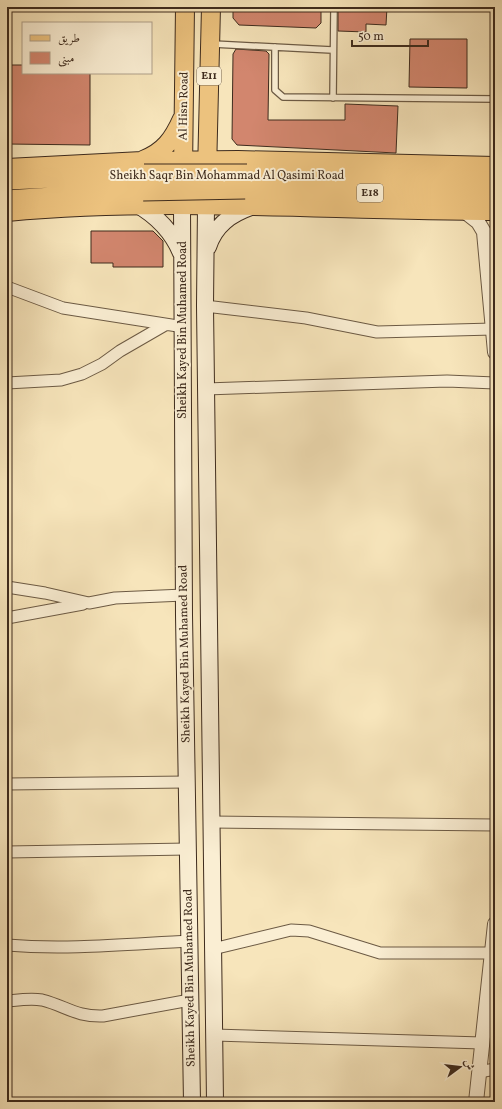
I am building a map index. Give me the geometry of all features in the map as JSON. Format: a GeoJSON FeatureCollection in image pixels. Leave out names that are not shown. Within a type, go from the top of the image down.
{"type":"FeatureCollection","features":[{"type":"Feature","properties":{"kind":"highway","name":"Sheikh Saqr Bin Mohammad Al Qasimi Road"},"geometry":{"type":"LineString","coordinates":[[7,180],[141,183],[245,182],[493,168]]}},
{"type":"Feature","properties":{"kind":"highway","name":"Sheikh Saqr Bin Mohammad Al Qasimi Road"},"geometry":{"type":"LineString","coordinates":[[245,182],[495,198]]}},
{"type":"Feature","properties":{"kind":"highway","name":"Sheikh Saqr Bin Mohammad Al Qasimi Road"},"geometry":{"type":"LineString","coordinates":[[7,200],[141,183]]}},
{"type":"Feature","properties":{"kind":"main road"},"geometry":{"type":"LineString","coordinates":[[171,7],[184,44]]}},
{"type":"Feature","properties":{"kind":"main road","name":"Al Hisn Road"},"geometry":{"type":"LineString","coordinates":[[182,206],[185,7]]}},
{"type":"Feature","properties":{"kind":"main road","name":"Al Hisn Road"},"geometry":{"type":"LineString","coordinates":[[206,206],[211,7]]}},
{"type":"Feature","properties":{"kind":"main road"},"geometry":{"type":"LineString","coordinates":[[210,26],[219,7]]}},
{"type":"Feature","properties":{"kind":"main road"},"geometry":{"type":"LineString","coordinates":[[141,183],[154,156],[174,137],[184,114]]}},
{"type":"Feature","properties":{"kind":"main road"},"geometry":{"type":"LineString","coordinates":[[208,125],[222,150],[245,182]]}},
{"type":"Feature","properties":{"kind":"main road"},"geometry":{"type":"LineString","coordinates":[[7,212],[56,208],[141,183],[183,161],[207,160],[245,182],[464,211],[495,211]]}},
{"type":"Feature","properties":{"kind":"main road"},"geometry":{"type":"LineString","coordinates":[[7,168],[141,183],[182,206],[206,206],[245,182]]}},
{"type":"Feature","properties":{"kind":"main road"},"geometry":{"type":"LineString","coordinates":[[206,252],[212,237],[222,223],[230,216],[245,182]]}},
{"type":"Feature","properties":{"kind":"main road"},"geometry":{"type":"LineString","coordinates":[[141,183],[160,220],[177,243],[183,256]]}},
{"type":"Feature","properties":{"kind":"main road","name":"Sheikh Kayed Bin Muhamed Road"},"geometry":{"type":"LineString","coordinates":[[182,206],[184,327],[184,595],[192,1102]]}},
{"type":"Feature","properties":{"kind":"main road","name":"Sheikh Kayed Bin Muhamed Road"},"geometry":{"type":"LineString","coordinates":[[206,206],[205,306],[215,1102]]}},
{"type":"Feature","properties":{"kind":"main road"},"geometry":{"type":"LineString","coordinates":[[189,904],[212,903]]}},
{"type":"Feature","properties":{"kind":"street"},"geometry":{"type":"LineString","coordinates":[[205,306],[306,318],[377,332],[494,342],[484,232],[478,222],[464,211]]}},
{"type":"Feature","properties":{"kind":"street"},"geometry":{"type":"LineString","coordinates":[[484,232],[495,214]]}},
{"type":"Feature","properties":{"kind":"street"},"geometry":{"type":"LineString","coordinates":[[7,287],[63,308],[184,327]]}},
{"type":"Feature","properties":{"kind":"street"},"geometry":{"type":"LineString","coordinates":[[7,384],[61,380],[82,374],[102,364],[120,351],[165,325]]}},
{"type":"Feature","properties":{"kind":"street"},"geometry":{"type":"LineString","coordinates":[[206,389],[447,381],[495,383]]}},
{"type":"Feature","properties":{"kind":"street"},"geometry":{"type":"LineString","coordinates":[[7,587],[45,593],[89,603]]}},
{"type":"Feature","properties":{"kind":"street"},"geometry":{"type":"LineString","coordinates":[[7,618],[115,598],[184,595]]}},
{"type":"Feature","properties":{"kind":"street"},"geometry":{"type":"LineString","coordinates":[[7,784],[187,782]]}},
{"type":"Feature","properties":{"kind":"street"},"geometry":{"type":"LineString","coordinates":[[211,822],[495,825]]}},
{"type":"Feature","properties":{"kind":"street"},"geometry":{"type":"LineString","coordinates":[[7,852],[188,849]]}},
{"type":"Feature","properties":{"kind":"street"},"geometry":{"type":"LineString","coordinates":[[476,1102],[482,1043],[491,1000],[492,953],[495,924]]}},
{"type":"Feature","properties":{"kind":"street"},"geometry":{"type":"LineString","coordinates":[[213,949],[291,930],[309,931],[380,953],[492,953]]}},
{"type":"Feature","properties":{"kind":"street"},"geometry":{"type":"LineString","coordinates":[[7,945],[66,947],[189,941]]}},
{"type":"Feature","properties":{"kind":"street"},"geometry":{"type":"LineString","coordinates":[[7,1001],[40,1000],[73,1013],[90,1017],[190,1000]]}},
{"type":"Feature","properties":{"kind":"street"},"geometry":{"type":"LineString","coordinates":[[214,1035],[482,1043]]}},
{"type":"Feature","properties":{"kind":"street"},"geometry":{"type":"LineString","coordinates":[[479,1072],[495,1069]]}},
{"type":"Feature","properties":{"kind":"lane"},"geometry":{"type":"LineString","coordinates":[[334,7],[332,50],[334,98]]}},
{"type":"Feature","properties":{"kind":"lane"},"geometry":{"type":"LineString","coordinates":[[210,44],[332,50]]}},
{"type":"Feature","properties":{"kind":"lane"},"geometry":{"type":"LineString","coordinates":[[276,47],[276,93],[283,98],[495,99]]}},
{"type":"Feature","properties":{"kind":"building"},"geometry":{"type":"Polygon","coordinates":[[[233,7],[321,7],[321,23],[316,28],[239,25],[233,18],[233,7]]]}},
{"type":"Feature","properties":{"kind":"building"},"geometry":{"type":"Polygon","coordinates":[[[338,7],[387,7],[386,25],[366,24],[366,32],[338,31],[338,7]]]}},
{"type":"Feature","properties":{"kind":"building"},"geometry":{"type":"Polygon","coordinates":[[[410,39],[467,39],[467,88],[409,87],[410,39]]]}},
{"type":"Feature","properties":{"kind":"building"},"geometry":{"type":"Polygon","coordinates":[[[236,49],[266,51],[269,54],[268,120],[345,120],[345,104],[398,106],[396,153],[237,145],[232,139],[233,54],[236,49]]]}},
{"type":"Feature","properties":{"kind":"building"},"geometry":{"type":"Polygon","coordinates":[[[7,65],[22,65],[22,74],[90,74],[90,145],[7,144],[7,65]]]}},
{"type":"Feature","properties":{"kind":"building"},"geometry":{"type":"Polygon","coordinates":[[[91,231],[153,231],[163,241],[163,267],[113,267],[113,263],[91,263],[91,231]]]}}]}
